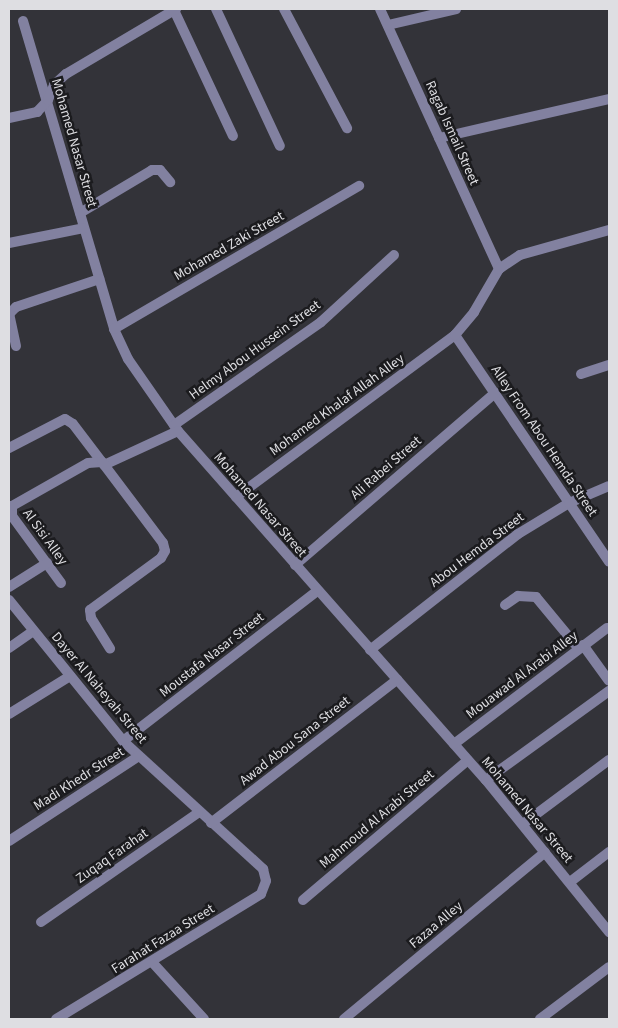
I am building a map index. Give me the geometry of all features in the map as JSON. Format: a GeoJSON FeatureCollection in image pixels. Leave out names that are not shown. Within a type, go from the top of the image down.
{"type":"FeatureCollection","features":[{"type":"Feature","properties":{"kind":"street"},"geometry":{"type":"LineString","coordinates":[[9,118],[37,112],[48,100],[54,85],[66,74],[175,9],[233,136]]}},
{"type":"Feature","properties":{"kind":"street"},"geometry":{"type":"LineString","coordinates":[[216,9],[280,146]]}},
{"type":"Feature","properties":{"kind":"street"},"geometry":{"type":"LineString","coordinates":[[284,9],[347,128]]}},
{"type":"Feature","properties":{"kind":"street","name":"Ragab Ismail Street"},"geometry":{"type":"LineString","coordinates":[[380,9],[499,269]]}},
{"type":"Feature","properties":{"kind":"street"},"geometry":{"type":"LineString","coordinates":[[388,25],[456,9]]}},
{"type":"Feature","properties":{"kind":"street","name":"Mohamed Nasar Street"},"geometry":{"type":"LineString","coordinates":[[23,21],[48,100],[114,329],[128,359],[176,428],[317,591],[486,780],[609,932]]}},
{"type":"Feature","properties":{"kind":"street"},"geometry":{"type":"LineString","coordinates":[[439,138],[609,99]]}},
{"type":"Feature","properties":{"kind":"street"},"geometry":{"type":"LineString","coordinates":[[80,213],[152,170],[160,170],[170,182]]}},
{"type":"Feature","properties":{"kind":"street","name":"Mohamed Zaki Street"},"geometry":{"type":"LineString","coordinates":[[114,329],[359,186]]}},
{"type":"Feature","properties":{"kind":"street"},"geometry":{"type":"LineString","coordinates":[[9,243],[84,228]]}},
{"type":"Feature","properties":{"kind":"street"},"geometry":{"type":"LineString","coordinates":[[499,269],[520,255],[609,230]]}},
{"type":"Feature","properties":{"kind":"street","name":"Helmy Abou Hussein Street"},"geometry":{"type":"LineString","coordinates":[[12,506],[88,463],[103,464],[176,428],[320,322],[394,255]]}},
{"type":"Feature","properties":{"kind":"street","name":"Mohamed Khalaf Allah Alley"},"geometry":{"type":"LineString","coordinates":[[236,497],[455,335],[474,312],[499,269]]}},
{"type":"Feature","properties":{"kind":"street"},"geometry":{"type":"LineString","coordinates":[[16,346],[9,314],[16,306],[99,279]]}},
{"type":"Feature","properties":{"kind":"street","name":"Alley From Abou Hemda Street"},"geometry":{"type":"LineString","coordinates":[[455,335],[609,562]]}},
{"type":"Feature","properties":{"kind":"street"},"geometry":{"type":"LineString","coordinates":[[581,374],[609,365]]}},
{"type":"Feature","properties":{"kind":"street","name":"Ali Rabei Street"},"geometry":{"type":"LineString","coordinates":[[295,565],[495,393]]}},
{"type":"Feature","properties":{"kind":"street"},"geometry":{"type":"LineString","coordinates":[[9,447],[65,420],[73,424],[163,543],[165,551],[161,558],[90,610],[91,618],[110,648]]}},
{"type":"Feature","properties":{"kind":"street","name":"Abou Hemda Street"},"geometry":{"type":"LineString","coordinates":[[370,650],[518,534],[569,503],[609,486]]}},
{"type":"Feature","properties":{"kind":"street","name":"Al Sisi Alley"},"geometry":{"type":"LineString","coordinates":[[12,506],[12,516],[61,583]]}},
{"type":"Feature","properties":{"kind":"street"},"geometry":{"type":"LineString","coordinates":[[9,587],[47,564]]}},
{"type":"Feature","properties":{"kind":"street","name":"Moustafa Nasar Street"},"geometry":{"type":"LineString","coordinates":[[123,741],[317,591]]}},
{"type":"Feature","properties":{"kind":"street"},"geometry":{"type":"LineString","coordinates":[[506,605],[518,596],[536,597],[609,681]]}},
{"type":"Feature","properties":{"kind":"street","name":"Dayer Al Naheyah Street"},"geometry":{"type":"LineString","coordinates":[[9,600],[123,741],[198,813],[263,869]]}},
{"type":"Feature","properties":{"kind":"street","name":"Mouawad Al Arabi Alley"},"geometry":{"type":"LineString","coordinates":[[454,744],[607,628]]}},
{"type":"Feature","properties":{"kind":"street"},"geometry":{"type":"LineString","coordinates":[[9,648],[33,631]]}},
{"type":"Feature","properties":{"kind":"street"},"geometry":{"type":"LineString","coordinates":[[9,714],[70,676]]}},
{"type":"Feature","properties":{"kind":"street","name":"Awad Abou Sana Street"},"geometry":{"type":"LineString","coordinates":[[211,823],[397,680]]}},
{"type":"Feature","properties":{"kind":"street"},"geometry":{"type":"LineString","coordinates":[[486,780],[609,691]]}},
{"type":"Feature","properties":{"kind":"street","name":"Madi Khedr Street"},"geometry":{"type":"LineString","coordinates":[[9,841],[139,756]]}},
{"type":"Feature","properties":{"kind":"street","name":"Mahmoud Al Arabi Street"},"geometry":{"type":"LineString","coordinates":[[303,900],[468,760]]}},
{"type":"Feature","properties":{"kind":"street"},"geometry":{"type":"LineString","coordinates":[[522,824],[609,760]]}},
{"type":"Feature","properties":{"kind":"street","name":"Zuqaq Farahat"},"geometry":{"type":"LineString","coordinates":[[41,922],[198,813]]}},
{"type":"Feature","properties":{"kind":"street","name":"Fazaa Alley"},"geometry":{"type":"LineString","coordinates":[[344,1019],[545,852]]}},
{"type":"Feature","properties":{"kind":"street"},"geometry":{"type":"LineString","coordinates":[[570,882],[609,852]]}},
{"type":"Feature","properties":{"kind":"street","name":"Farahat Fazaa Street"},"geometry":{"type":"LineString","coordinates":[[63,1018],[261,894],[266,882],[263,869]]}},
{"type":"Feature","properties":{"kind":"street"},"geometry":{"type":"LineString","coordinates":[[152,962],[204,1019]]}},
{"type":"Feature","properties":{"kind":"street"},"geometry":{"type":"LineString","coordinates":[[540,1019],[609,967]]}}]}
